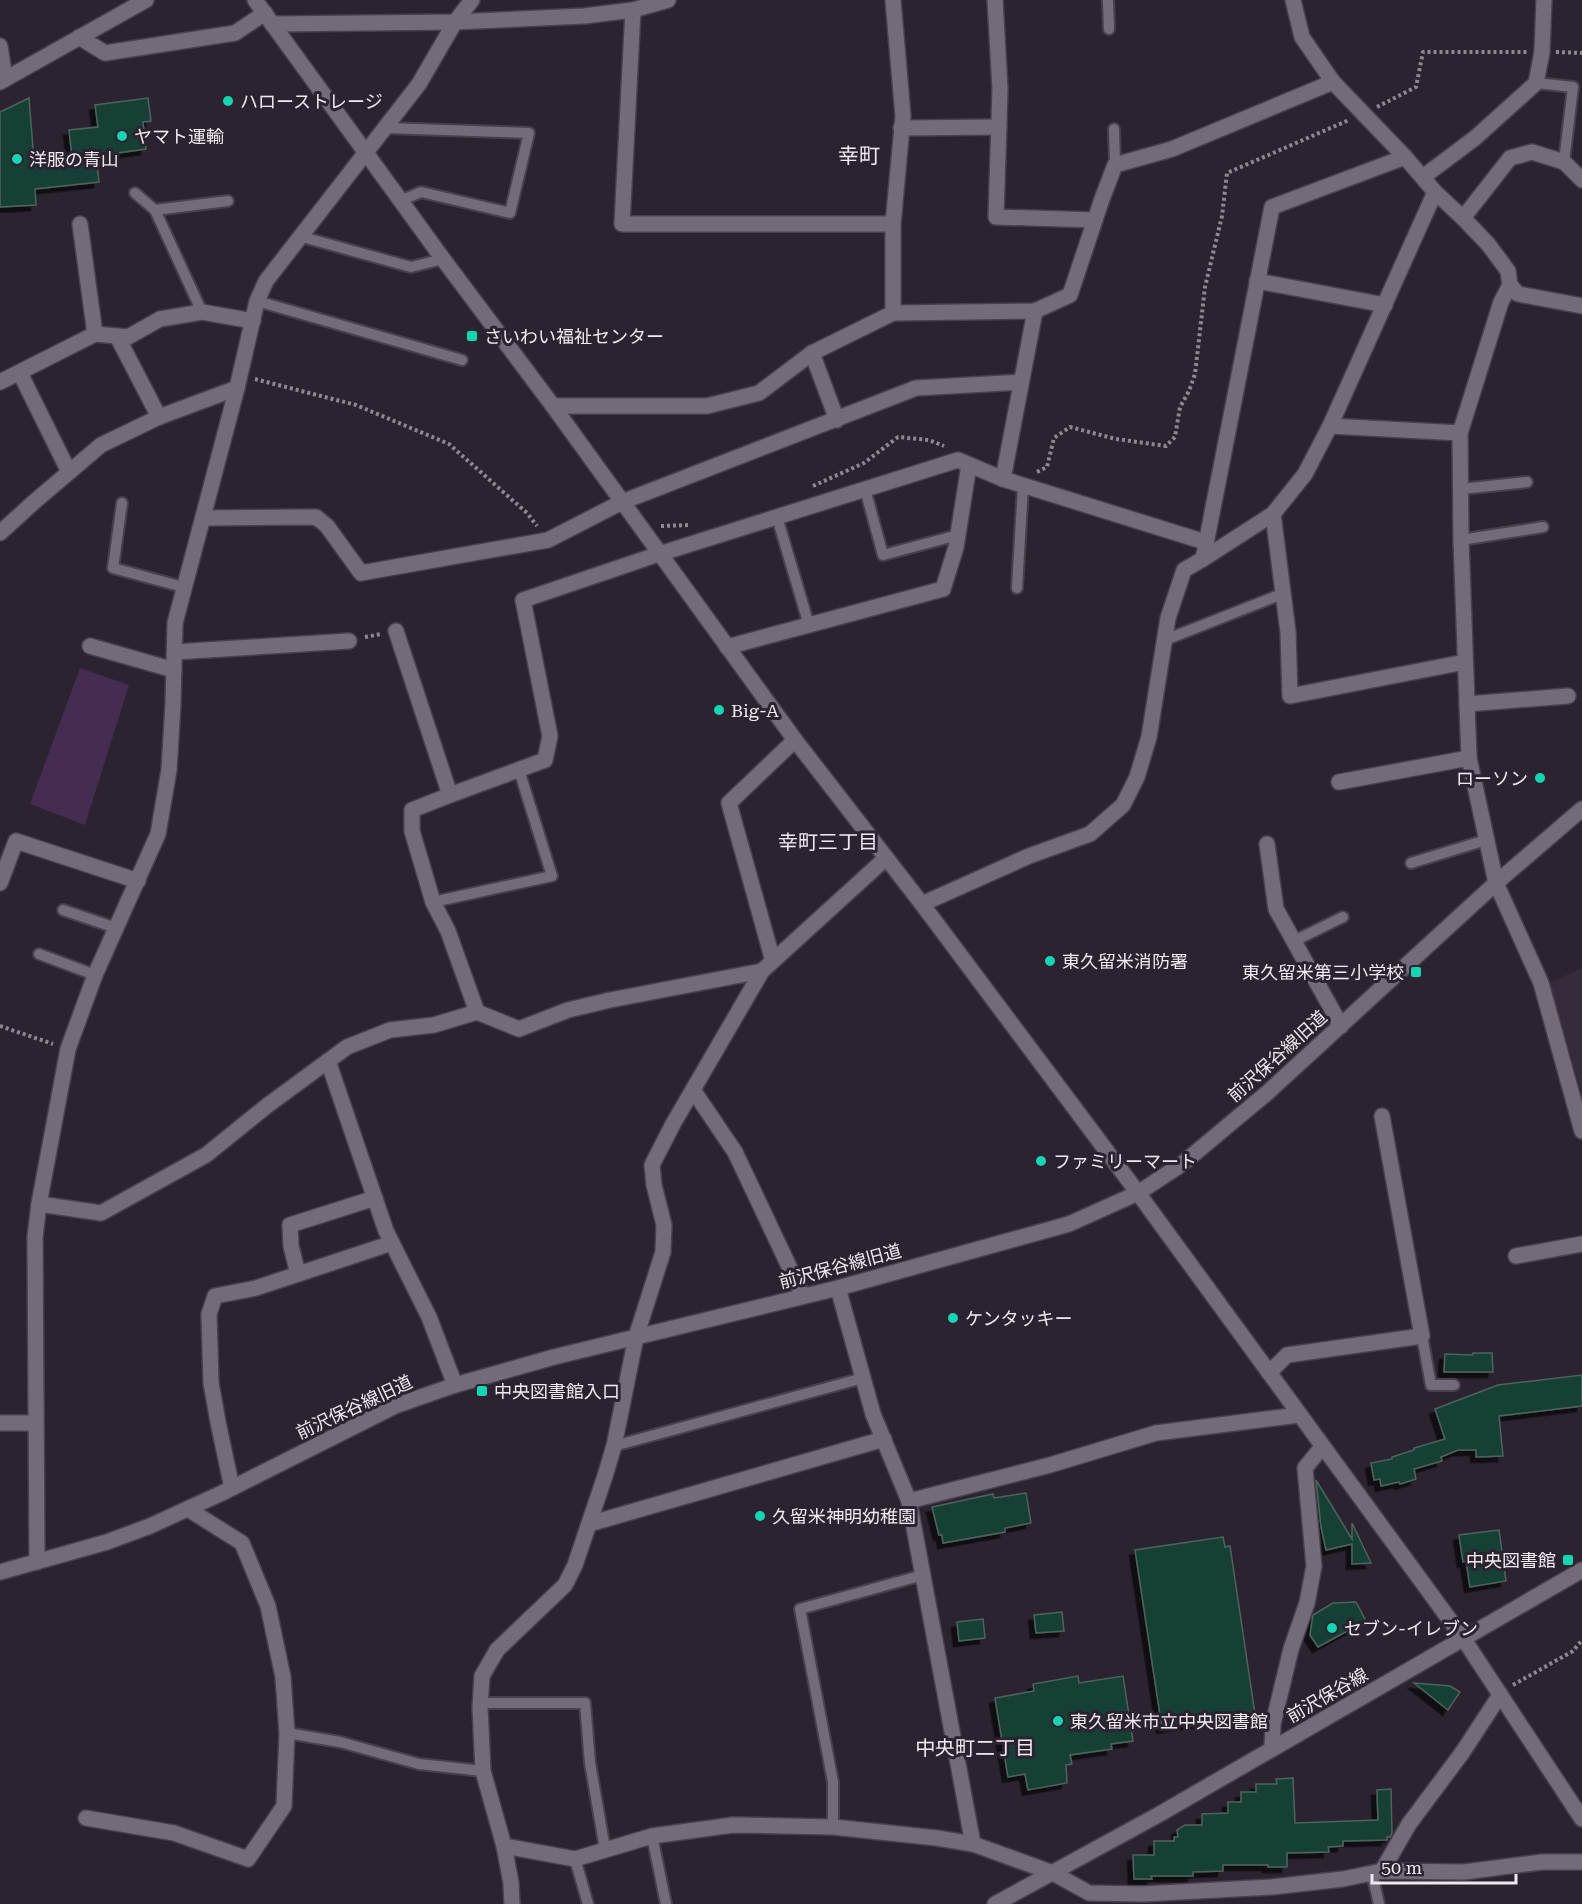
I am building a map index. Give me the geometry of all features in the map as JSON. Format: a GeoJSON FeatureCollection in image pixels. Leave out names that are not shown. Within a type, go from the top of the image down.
{"type":"FeatureCollection","features":[{"type":"Feature","properties":{"kind":"street"},"geometry":{"type":"LineString","coordinates":[[0,46],[3,81],[146,0]]}},
{"type":"Feature","properties":{"kind":"street"},"geometry":{"type":"LineString","coordinates":[[255,0],[795,740],[1138,1193],[1463,1638],[1582,1820]]}},
{"type":"Feature","properties":{"kind":"street"},"geometry":{"type":"LineString","coordinates":[[37,1562],[35,1237],[39,1204],[68,1050],[95,975],[158,834],[169,770],[175,623],[257,301],[266,281],[299,236],[419,84],[455,22],[472,0]]}},
{"type":"Feature","properties":{"kind":"street"},"geometry":{"type":"LineString","coordinates":[[893,0],[903,116],[893,224],[893,313]]}},
{"type":"Feature","properties":{"kind":"street"},"geometry":{"type":"LineString","coordinates":[[995,0],[1000,89],[996,217],[1095,220]]}},
{"type":"Feature","properties":{"kind":"street"},"geometry":{"type":"LineString","coordinates":[[1293,0],[1302,37],[1333,82],[1406,157],[1435,192],[1488,244],[1508,271],[1510,285],[1518,294],[1582,306]]}},
{"type":"Feature","properties":{"kind":"street"},"geometry":{"type":"LineString","coordinates":[[1423,177],[1475,138],[1536,83],[1542,52],[1544,0]]}},
{"type":"Feature","properties":{"kind":"street"},"geometry":{"type":"LineString","coordinates":[[79,37],[105,53],[234,33],[268,18],[455,22],[584,16],[633,10],[660,1]]}},
{"type":"Feature","properties":{"kind":"street"},"geometry":{"type":"LineString","coordinates":[[633,10],[622,224],[893,224]]}},
{"type":"Feature","properties":{"kind":"street"},"geometry":{"type":"LineString","coordinates":[[553,406],[706,406],[759,393],[812,353],[893,313],[1035,311],[1070,295],[1115,165],[1172,149],[1333,82]]}},
{"type":"Feature","properties":{"kind":"street"},"geometry":{"type":"LineString","coordinates":[[902,128],[999,127]]}},
{"type":"Feature","properties":{"kind":"street"},"geometry":{"type":"LineString","coordinates":[[1463,218],[1510,158],[1532,152],[1564,162],[1582,180]]}},
{"type":"Feature","properties":{"kind":"street"},"geometry":{"type":"LineString","coordinates":[[1203,559],[1272,207],[1406,157]]}},
{"type":"Feature","properties":{"kind":"street"},"geometry":{"type":"LineString","coordinates":[[921,904],[1029,856],[1090,834],[1124,805],[1137,777],[1149,737],[1168,618],[1184,570],[1274,514],[1305,474],[1330,426],[1435,192]]}},
{"type":"Feature","properties":{"kind":"street"},"geometry":{"type":"LineString","coordinates":[[80,224],[95,334]]}},
{"type":"Feature","properties":{"kind":"street"},"geometry":{"type":"LineString","coordinates":[[1257,281],[1385,304]]}},
{"type":"Feature","properties":{"kind":"street"},"geometry":{"type":"LineString","coordinates":[[1510,285],[1501,302],[1460,433],[1461,540],[1469,758],[1496,883],[1541,983],[1582,1131]]}},
{"type":"Feature","properties":{"kind":"street"},"geometry":{"type":"LineString","coordinates":[[1003,479],[1035,311]]}},
{"type":"Feature","properties":{"kind":"street"},"geometry":{"type":"LineString","coordinates":[[0,382],[95,334],[128,337],[160,319],[202,312],[253,321]]}},
{"type":"Feature","properties":{"kind":"street"},"geometry":{"type":"LineString","coordinates":[[117,336],[159,417]]}},
{"type":"Feature","properties":{"kind":"street"},"geometry":{"type":"LineString","coordinates":[[812,353],[837,420]]}},
{"type":"Feature","properties":{"kind":"street"},"geometry":{"type":"LineString","coordinates":[[20,373],[69,472]]}},
{"type":"Feature","properties":{"kind":"street"},"geometry":{"type":"LineString","coordinates":[[1,530],[101,445],[238,382]]}},
{"type":"Feature","properties":{"kind":"street"},"geometry":{"type":"LineString","coordinates":[[202,518],[316,517],[327,526],[361,573],[548,540],[622,502],[916,388],[1021,382]]}},
{"type":"Feature","properties":{"kind":"street"},"geometry":{"type":"LineString","coordinates":[[1330,426],[1460,433]]}},
{"type":"Feature","properties":{"kind":"street"},"geometry":{"type":"LineString","coordinates":[[477,1012],[448,932],[433,902],[412,831],[412,810],[545,760],[550,736],[523,600],[659,554],[958,460],[1023,486],[1205,542]]}},
{"type":"Feature","properties":{"kind":"street"},"geometry":{"type":"LineString","coordinates":[[727,647],[943,589],[956,547],[969,465]]}},
{"type":"Feature","properties":{"kind":"street"},"geometry":{"type":"LineString","coordinates":[[1274,514],[1288,632],[1290,696],[1465,662]]}},
{"type":"Feature","properties":{"kind":"street"},"geometry":{"type":"LineString","coordinates":[[396,631],[450,795]]}},
{"type":"Feature","properties":{"kind":"street"},"geometry":{"type":"LineString","coordinates":[[175,652],[349,641]]}},
{"type":"Feature","properties":{"kind":"street"},"geometry":{"type":"LineString","coordinates":[[90,646],[174,670]]}},
{"type":"Feature","properties":{"kind":"street"},"geometry":{"type":"LineString","coordinates":[[1467,704],[1568,696]]}},
{"type":"Feature","properties":{"kind":"street"},"geometry":{"type":"LineString","coordinates":[[767,966],[729,803],[795,740]]}},
{"type":"Feature","properties":{"kind":"street"},"geometry":{"type":"LineString","coordinates":[[1340,782],[1469,758]]}},
{"type":"Feature","properties":{"kind":"street","name":"前沢保谷線旧道"},"geometry":{"type":"LineString","coordinates":[[0,1572],[107,1542],[188,1509],[395,1406],[455,1385],[544,1360],[838,1288],[1069,1224],[1138,1193],[1182,1164],[1267,1093],[1496,883],[1582,809]]}},
{"type":"Feature","properties":{"kind":"street"},"geometry":{"type":"LineString","coordinates":[[0,883],[16,841],[138,881]]}},
{"type":"Feature","properties":{"kind":"street"},"geometry":{"type":"LineString","coordinates":[[1267,844],[1276,909],[1341,1026]]}},
{"type":"Feature","properties":{"kind":"street"},"geometry":{"type":"LineString","coordinates":[[512,1904],[511,1883],[504,1846],[483,1770],[480,1703],[482,1676],[497,1650],[565,1585],[575,1565],[589,1524],[614,1446],[636,1337],[663,1252],[664,1225],[654,1185],[652,1165],[693,1090],[767,966],[886,858]]}},
{"type":"Feature","properties":{"kind":"street"},"geometry":{"type":"LineString","coordinates":[[39,1204],[101,1213],[206,1155],[268,1105],[347,1047],[390,1030],[434,1025],[477,1012],[519,1029],[568,1010],[767,966]]}},
{"type":"Feature","properties":{"kind":"street"},"geometry":{"type":"LineString","coordinates":[[328,1061],[386,1231],[429,1317],[455,1385]]}},
{"type":"Feature","properties":{"kind":"street"},"geometry":{"type":"LineString","coordinates":[[693,1090],[735,1152],[803,1296]]}},
{"type":"Feature","properties":{"kind":"street"},"geometry":{"type":"LineString","coordinates":[[1269,1374],[1287,1355],[1422,1336],[1382,1116]]}},
{"type":"Feature","properties":{"kind":"street"},"geometry":{"type":"LineString","coordinates":[[298,1274],[291,1246],[290,1225],[375,1198]]}},
{"type":"Feature","properties":{"kind":"street"},"geometry":{"type":"LineString","coordinates":[[232,1488],[211,1383],[209,1314],[215,1296],[256,1288],[392,1243]]}},
{"type":"Feature","properties":{"kind":"street"},"geometry":{"type":"LineString","coordinates":[[1516,1256],[1582,1244]]}},
{"type":"Feature","properties":{"kind":"street"},"geometry":{"type":"LineString","coordinates":[[838,1288],[873,1414],[909,1501],[974,1844]]}},
{"type":"Feature","properties":{"kind":"street"},"geometry":{"type":"LineString","coordinates":[[909,1501],[1050,1465],[1156,1433],[1299,1415]]}},
{"type":"Feature","properties":{"kind":"street"},"geometry":{"type":"LineString","coordinates":[[0,1423],[36,1423]]}},
{"type":"Feature","properties":{"kind":"street"},"geometry":{"type":"LineString","coordinates":[[589,1524],[884,1438]]}},
{"type":"Feature","properties":{"kind":"street"},"geometry":{"type":"LineString","coordinates":[[1272,1749],[1273,1724],[1291,1649],[1307,1603],[1314,1566],[1305,1468],[1322,1447]]}},
{"type":"Feature","properties":{"kind":"street"},"geometry":{"type":"LineString","coordinates":[[86,1818],[174,1833],[248,1858],[284,1806],[287,1733],[283,1677],[268,1606],[242,1543],[188,1509]]}},
{"type":"Feature","properties":{"kind":"street","name":"前沢保谷線"},"geometry":{"type":"LineString","coordinates":[[995,1904],[1272,1749],[1582,1570]]}},
{"type":"Feature","properties":{"kind":"street"},"geometry":{"type":"LineString","coordinates":[[1377,1872],[1409,1824],[1462,1753],[1500,1695]]}},
{"type":"Feature","properties":{"kind":"street"},"geometry":{"type":"LineString","coordinates":[[504,1846],[575,1859],[652,1836],[733,1825],[833,1827],[974,1844],[1053,1873],[1089,1893],[1143,1894],[1272,1887],[1343,1879],[1377,1872],[1464,1872],[1542,1862],[1582,1862]]}},
{"type":"Feature","properties":{"kind":"lane"},"geometry":{"type":"LineString","coordinates":[[1108,0],[1109,29]]}},
{"type":"Feature","properties":{"kind":"lane"},"geometry":{"type":"LineString","coordinates":[[1536,83],[1573,87],[1564,162]]}},
{"type":"Feature","properties":{"kind":"lane"},"geometry":{"type":"LineString","coordinates":[[386,128],[529,133],[510,213],[421,192],[400,201]]}},
{"type":"Feature","properties":{"kind":"lane"},"geometry":{"type":"LineString","coordinates":[[1114,129],[1115,165]]}},
{"type":"Feature","properties":{"kind":"lane"},"geometry":{"type":"LineString","coordinates":[[135,193],[156,210],[202,312]]}},
{"type":"Feature","properties":{"kind":"lane"},"geometry":{"type":"LineString","coordinates":[[156,210],[228,201]]}},
{"type":"Feature","properties":{"kind":"lane"},"geometry":{"type":"LineString","coordinates":[[299,236],[411,267],[443,259]]}},
{"type":"Feature","properties":{"kind":"lane"},"geometry":{"type":"LineString","coordinates":[[257,301],[462,360]]}},
{"type":"Feature","properties":{"kind":"lane"},"geometry":{"type":"LineString","coordinates":[[1461,489],[1527,482]]}},
{"type":"Feature","properties":{"kind":"lane"},"geometry":{"type":"LineString","coordinates":[[1017,588],[1023,486]]}},
{"type":"Feature","properties":{"kind":"lane"},"geometry":{"type":"LineString","coordinates":[[865,489],[883,555],[958,535]]}},
{"type":"Feature","properties":{"kind":"lane"},"geometry":{"type":"LineString","coordinates":[[122,503],[113,568],[183,587]]}},
{"type":"Feature","properties":{"kind":"lane"},"geometry":{"type":"LineString","coordinates":[[777,517],[809,625]]}},
{"type":"Feature","properties":{"kind":"lane"},"geometry":{"type":"LineString","coordinates":[[1461,540],[1543,527]]}},
{"type":"Feature","properties":{"kind":"lane"},"geometry":{"type":"LineString","coordinates":[[1165,640],[1282,594]]}},
{"type":"Feature","properties":{"kind":"lane"},"geometry":{"type":"LineString","coordinates":[[433,902],[552,876],[519,770]]}},
{"type":"Feature","properties":{"kind":"lane"},"geometry":{"type":"LineString","coordinates":[[1411,863],[1486,840]]}},
{"type":"Feature","properties":{"kind":"lane"},"geometry":{"type":"LineString","coordinates":[[63,910],[117,928]]}},
{"type":"Feature","properties":{"kind":"lane"},"geometry":{"type":"LineString","coordinates":[[1294,941],[1343,917]]}},
{"type":"Feature","properties":{"kind":"lane"},"geometry":{"type":"LineString","coordinates":[[39,954],[95,975]]}},
{"type":"Feature","properties":{"kind":"lane"},"geometry":{"type":"LineString","coordinates":[[1422,1336],[1431,1385],[1454,1385]]}},
{"type":"Feature","properties":{"kind":"lane"},"geometry":{"type":"LineString","coordinates":[[614,1446],[863,1378]]}},
{"type":"Feature","properties":{"kind":"lane"},"geometry":{"type":"LineString","coordinates":[[833,1827],[833,1782],[800,1608],[922,1575]]}},
{"type":"Feature","properties":{"kind":"lane"},"geometry":{"type":"LineString","coordinates":[[480,1703],[585,1703],[590,1763],[605,1849]]}},
{"type":"Feature","properties":{"kind":"lane"},"geometry":{"type":"LineString","coordinates":[[287,1733],[340,1742],[419,1764],[483,1770]]}},
{"type":"Feature","properties":{"kind":"lane"},"geometry":{"type":"LineString","coordinates":[[652,1836],[666,1904]]}},
{"type":"Feature","properties":{"kind":"lane"},"geometry":{"type":"LineString","coordinates":[[575,1859],[588,1904]]}},
{"type":"Feature","properties":{"kind":"lane"},"geometry":{"type":"LineString","coordinates":[[1377,1872],[1378,1904]]}},
{"type":"Feature","properties":{"kind":"path"},"geometry":{"type":"LineString","coordinates":[[1542,52],[1582,53]]}},
{"type":"Feature","properties":{"kind":"path"},"geometry":{"type":"LineString","coordinates":[[238,382],[356,405],[449,444],[527,513],[548,540]]}},
{"type":"Feature","properties":{"kind":"path"},"geometry":{"type":"LineString","coordinates":[[349,641],[396,631]]}},
{"type":"Feature","properties":{"kind":"path"},"geometry":{"type":"LineString","coordinates":[[0,1026],[68,1050]]}},
{"type":"Feature","properties":{"kind":"path"},"geometry":{"type":"LineString","coordinates":[[1500,1695],[1518,1681],[1573,1651],[1582,1640]]}},
{"type":"Feature","properties":{"kind":"shaded area"},"geometry":{"type":"Polygon","coordinates":[[[80,668],[129,685],[85,825],[30,804],[80,668]]]}},
{"type":"Feature","properties":{"kind":"shaded area"},"geometry":{"type":"Polygon","coordinates":[[[1582,968],[1582,1094],[1549,983],[1582,968]]]}},
{"type":"Feature","properties":{"kind":"building"},"geometry":{"type":"Polygon","coordinates":[[[29,98],[34,161],[72,157],[69,130],[98,127],[95,105],[148,98],[151,121],[143,122],[146,149],[96,156],[99,182],[35,189],[36,205],[0,207],[0,112],[29,98]]]}},
{"type":"Feature","properties":{"kind":"building"},"geometry":{"type":"Polygon","coordinates":[[[1473,1353],[1492,1353],[1493,1372],[1444,1372],[1445,1354],[1473,1355],[1473,1353]]]}},
{"type":"Feature","properties":{"kind":"building"},"geometry":{"type":"Polygon","coordinates":[[[1582,1375],[1582,1406],[1499,1416],[1503,1456],[1476,1457],[1476,1450],[1458,1450],[1441,1457],[1442,1461],[1414,1469],[1416,1479],[1381,1486],[1380,1479],[1374,1480],[1371,1463],[1392,1459],[1414,1448],[1445,1439],[1435,1409],[1498,1385],[1582,1375]]]}},
{"type":"Feature","properties":{"kind":"building"},"geometry":{"type":"Polygon","coordinates":[[[1316,1480],[1352,1539],[1352,1523],[1371,1563],[1352,1564],[1352,1544],[1326,1550],[1316,1480]]]}},
{"type":"Feature","properties":{"kind":"building"},"geometry":{"type":"Polygon","coordinates":[[[1026,1493],[1031,1523],[1005,1528],[1005,1532],[943,1543],[932,1507],[993,1494],[994,1498],[1026,1493]]]}},
{"type":"Feature","properties":{"kind":"building"},"geometry":{"type":"Polygon","coordinates":[[[1499,1530],[1506,1581],[1470,1587],[1459,1535],[1499,1530]]]}},
{"type":"Feature","properties":{"kind":"building"},"geometry":{"type":"Polygon","coordinates":[[[1223,1537],[1225,1547],[1230,1546],[1255,1714],[1162,1728],[1135,1550],[1223,1537]]]}},
{"type":"Feature","properties":{"kind":"building","name":"セブン-イレブン"},"geometry":{"type":"Polygon","coordinates":[[[1356,1602],[1366,1621],[1318,1647],[1310,1635],[1313,1615],[1333,1603],[1356,1602]]]}},
{"type":"Feature","properties":{"kind":"building"},"geometry":{"type":"Polygon","coordinates":[[[1062,1612],[1064,1631],[1036,1633],[1034,1615],[1062,1612]]]}},
{"type":"Feature","properties":{"kind":"building"},"geometry":{"type":"Polygon","coordinates":[[[983,1619],[985,1638],[959,1641],[957,1622],[983,1619]]]}},
{"type":"Feature","properties":{"kind":"building"},"geometry":{"type":"Polygon","coordinates":[[[1078,1676],[1079,1683],[1123,1676],[1133,1741],[1111,1744],[1112,1749],[1070,1755],[1072,1764],[1066,1765],[1067,1783],[1028,1790],[1025,1774],[1008,1777],[995,1698],[1034,1691],[1033,1684],[1078,1676]]]}},
{"type":"Feature","properties":{"kind":"building"},"geometry":{"type":"Polygon","coordinates":[[[1414,1683],[1450,1686],[1460,1692],[1448,1710],[1414,1683]]]}},
{"type":"Feature","properties":{"kind":"building"},"geometry":{"type":"Polygon","coordinates":[[[1293,1778],[1295,1823],[1378,1820],[1377,1790],[1391,1789],[1392,1833],[1390,1837],[1387,1837],[1387,1840],[1343,1841],[1343,1846],[1328,1847],[1329,1852],[1287,1853],[1287,1867],[1223,1865],[1223,1871],[1193,1872],[1193,1876],[1151,1876],[1152,1879],[1134,1879],[1133,1855],[1154,1855],[1154,1841],[1174,1841],[1174,1837],[1178,1837],[1177,1830],[1185,1825],[1202,1825],[1202,1814],[1228,1813],[1228,1802],[1241,1802],[1241,1792],[1256,1792],[1256,1784],[1277,1784],[1276,1779],[1293,1778]]]}},
{"type":"Feature","properties":{"kind":"place","name":"ハローストレージ"},"geometry":{"type":"Point","coordinates":[228,101]}},
{"type":"Feature","properties":{"kind":"place","name":"ヤマト運輸"},"geometry":{"type":"Point","coordinates":[122,136]}},
{"type":"Feature","properties":{"kind":"place","name":"洋服の青山"},"geometry":{"type":"Point","coordinates":[17,159]}},
{"type":"Feature","properties":{"kind":"place","name":"さいわい福祉センター"},"geometry":{"type":"Point","coordinates":[472,336]}},
{"type":"Feature","properties":{"kind":"place","name":"Big-A"},"geometry":{"type":"Point","coordinates":[719,710]}},
{"type":"Feature","properties":{"kind":"place","name":"ローソン"},"geometry":{"type":"Point","coordinates":[1540,778]}},
{"type":"Feature","properties":{"kind":"place","name":"東久留米消防署"},"geometry":{"type":"Point","coordinates":[1050,961]}},
{"type":"Feature","properties":{"kind":"place","name":"東久留米第三小学校"},"geometry":{"type":"Point","coordinates":[1416,972]}},
{"type":"Feature","properties":{"kind":"place","name":"ファミリーマート"},"geometry":{"type":"Point","coordinates":[1041,1161]}},
{"type":"Feature","properties":{"kind":"place","name":"ケンタッキー"},"geometry":{"type":"Point","coordinates":[953,1318]}},
{"type":"Feature","properties":{"kind":"place","name":"中央図書館入口"},"geometry":{"type":"Point","coordinates":[482,1391]}},
{"type":"Feature","properties":{"kind":"place","name":"久留米神明幼稚園"},"geometry":{"type":"Point","coordinates":[760,1516]}},
{"type":"Feature","properties":{"kind":"place","name":"中央図書館"},"geometry":{"type":"Point","coordinates":[1568,1560]}},
{"type":"Feature","properties":{"kind":"place","name":"セブン-イレブン"},"geometry":{"type":"Point","coordinates":[1332,1628]}},
{"type":"Feature","properties":{"kind":"place","name":"東久留米市立中央図書館"},"geometry":{"type":"Point","coordinates":[1058,1721]}},
{"type":"Feature","properties":{"kind":"district","name":"幸町"},"geometry":{"type":"Point","coordinates":[859,156]}},
{"type":"Feature","properties":{"kind":"district","name":"幸町三丁目"},"geometry":{"type":"Point","coordinates":[828,842]}},
{"type":"Feature","properties":{"kind":"district","name":"中央町二丁目"},"geometry":{"type":"Point","coordinates":[975,1748]}}]}
